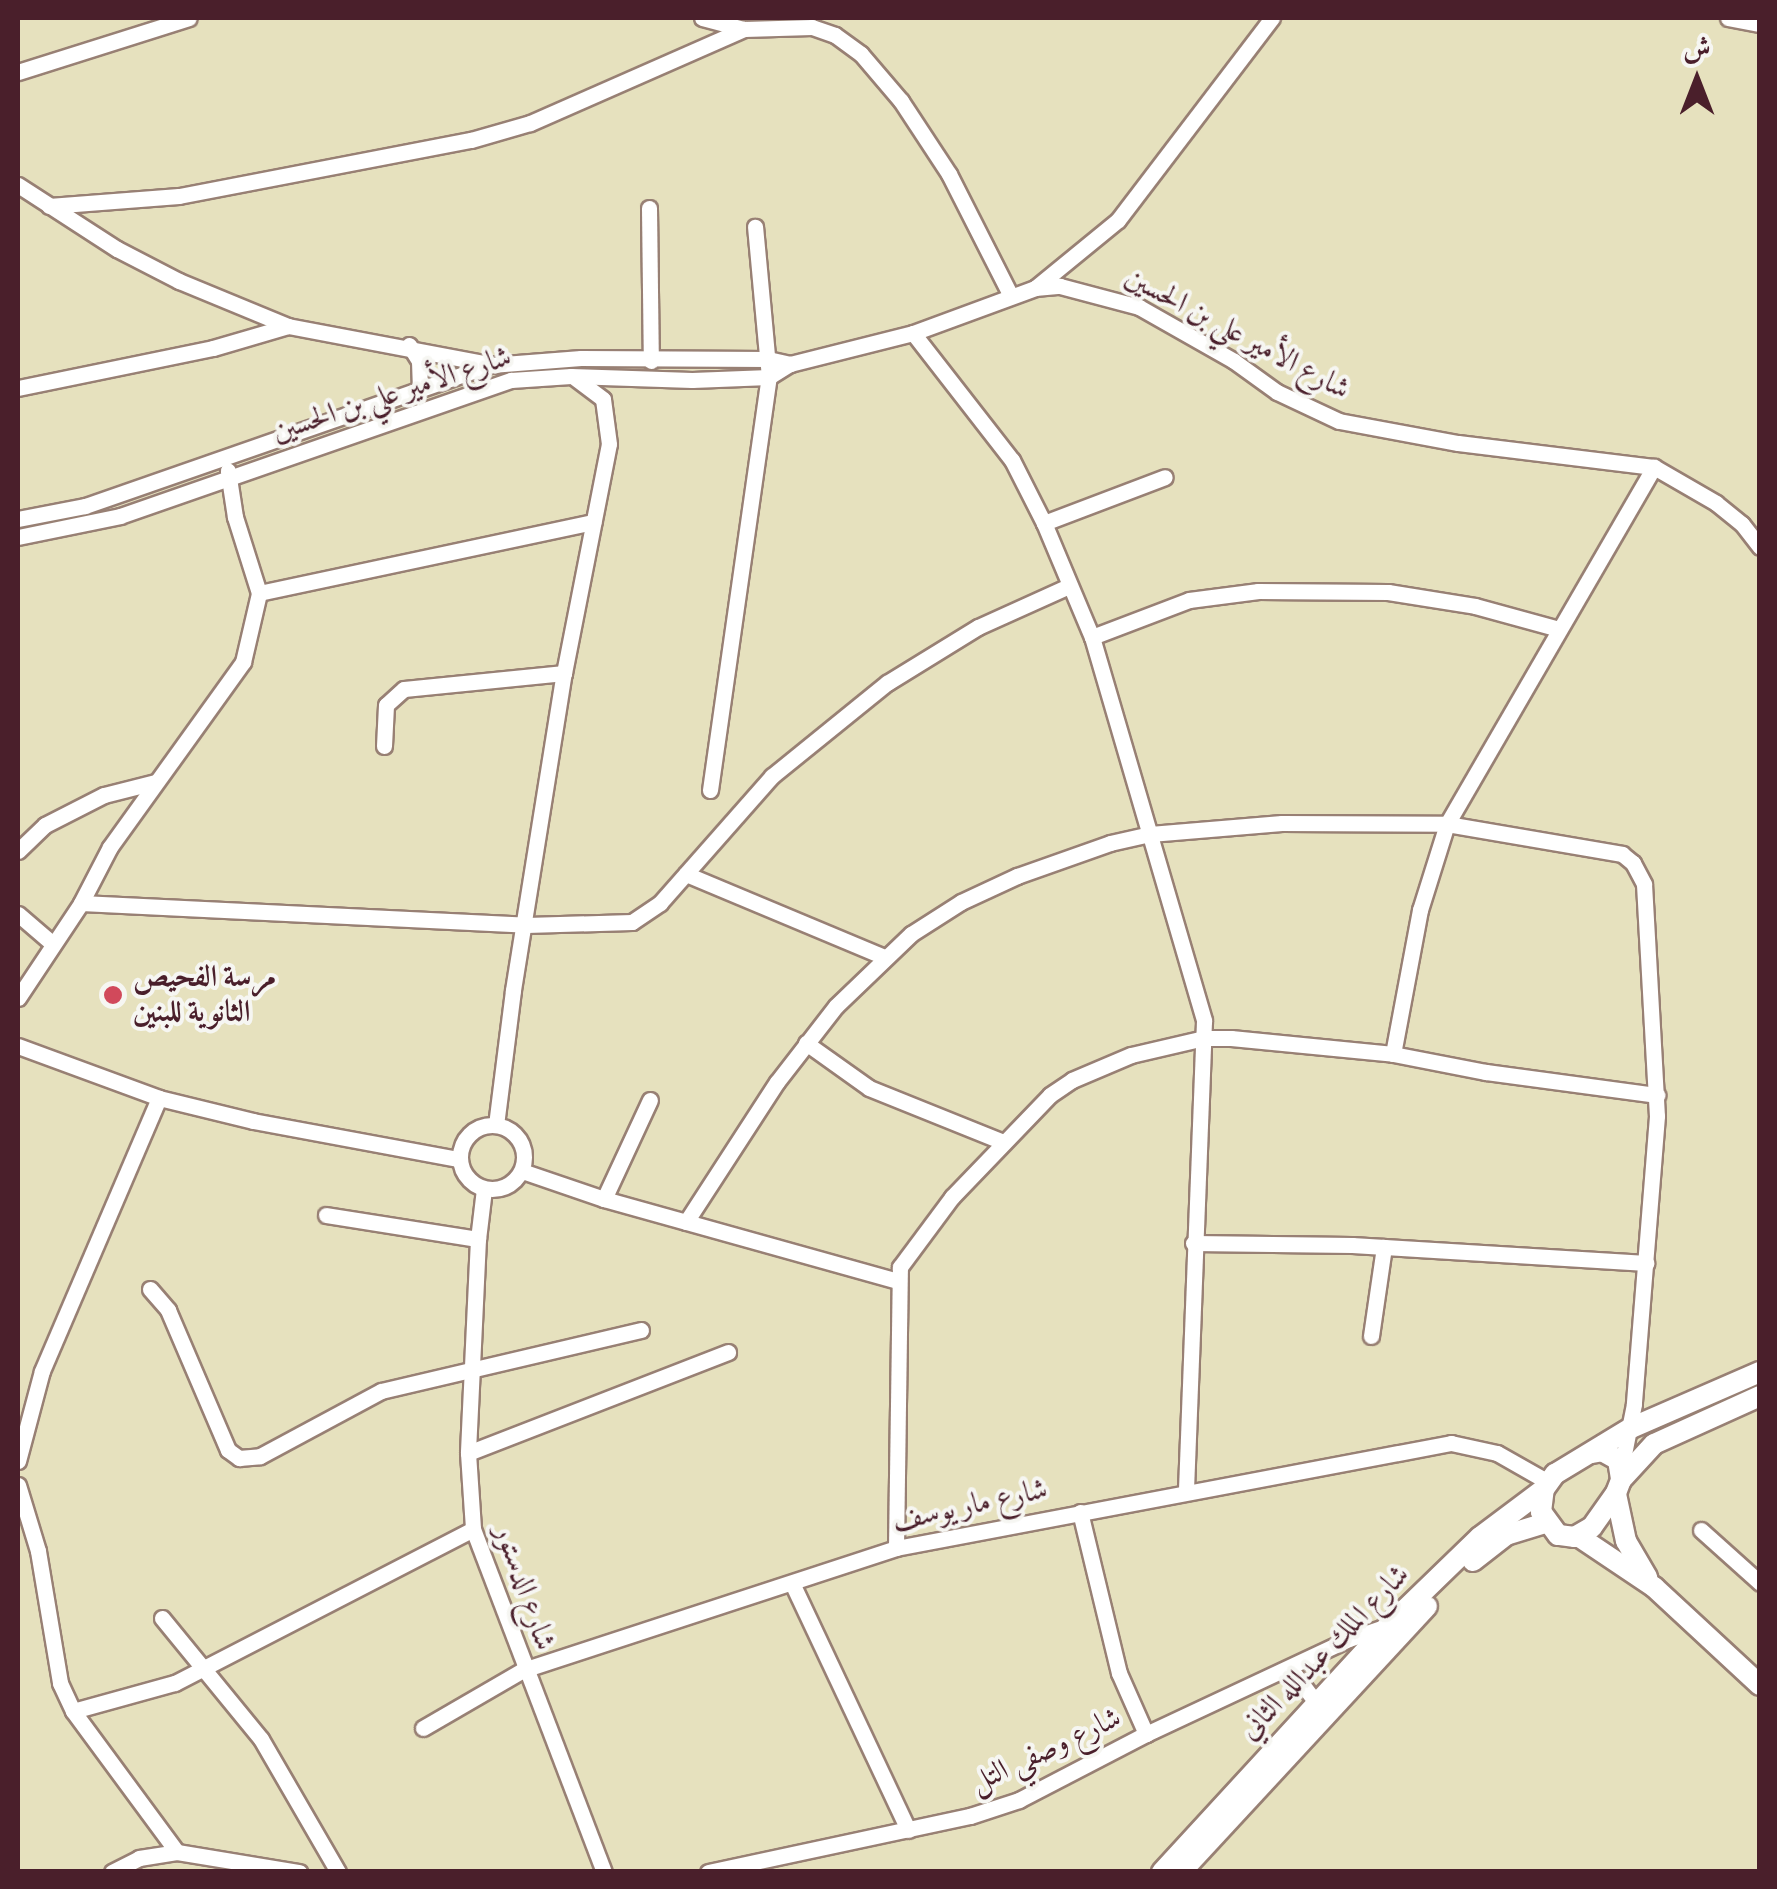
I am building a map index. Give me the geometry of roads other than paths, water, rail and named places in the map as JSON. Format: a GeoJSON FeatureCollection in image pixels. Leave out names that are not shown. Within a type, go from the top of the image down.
{"type":"FeatureCollection","features":[{"type":"Feature","properties":{"kind":"main road"},"geometry":{"type":"LineString","coordinates":[[1760,1372],[1631,1428],[1546,1485],[1540,1500],[1545,1523],[1558,1535],[1578,1536],[1654,1587],[1760,1685]]}},
{"type":"Feature","properties":{"kind":"main road"},"geometry":{"type":"LineString","coordinates":[[1578,1536],[1602,1517],[1619,1481],[1654,1444],[1760,1396]]}},
{"type":"Feature","properties":{"kind":"main road"},"geometry":{"type":"LineString","coordinates":[[1592,1453],[1611,1454],[1619,1481],[1626,1542],[1654,1587]]}},
{"type":"Feature","properties":{"kind":"main road","name":"شارع الملك عبدالله الثاني"},"geometry":{"type":"LineString","coordinates":[[1162,1872],[1314,1701],[1388,1626],[1480,1537],[1546,1485]]}},
{"type":"Feature","properties":{"kind":"main road","name":"شارع الملك عبدالله الثاني"},"geometry":{"type":"LineString","coordinates":[[1181,1872],[1462,1570],[1506,1535],[1545,1523]]}},
{"type":"Feature","properties":{"kind":"street"},"geometry":{"type":"LineString","coordinates":[[18,72],[189,18]]}},
{"type":"Feature","properties":{"kind":"street"},"geometry":{"type":"LineString","coordinates":[[702,18],[744,29],[812,28],[835,35],[861,54],[901,102],[948,174],[1012,296]]}},
{"type":"Feature","properties":{"kind":"street"},"geometry":{"type":"LineString","coordinates":[[1035,288],[1118,220],[1272,18]]}},
{"type":"Feature","properties":{"kind":"street"},"geometry":{"type":"LineString","coordinates":[[1728,18],[1760,24]]}},
{"type":"Feature","properties":{"kind":"street"},"geometry":{"type":"LineString","coordinates":[[50,206],[180,196],[471,140],[530,123],[744,29]]}},
{"type":"Feature","properties":{"kind":"street"},"geometry":{"type":"LineString","coordinates":[[18,184],[117,249],[179,281],[288,326],[409,345],[491,364],[511,380]]}},
{"type":"Feature","properties":{"kind":"street"},"geometry":{"type":"LineString","coordinates":[[649,208],[652,361]]}},
{"type":"Feature","properties":{"kind":"street"},"geometry":{"type":"LineString","coordinates":[[710,790],[769,378],[755,227]]}},
{"type":"Feature","properties":{"kind":"street","name":"شارع الأمير علي بن الحسين"},"geometry":{"type":"LineString","coordinates":[[18,537],[120,516],[511,380],[570,376],[769,378],[790,364],[913,333],[1035,288],[1087,290],[1139,307],[1234,361],[1277,392],[1339,421],[1458,444],[1654,467],[1716,503],[1742,524],[1760,547]]}},
{"type":"Feature","properties":{"kind":"street"},"geometry":{"type":"LineString","coordinates":[[18,388],[213,348],[288,326]]}},
{"type":"Feature","properties":{"kind":"street"},"geometry":{"type":"LineString","coordinates":[[913,333],[1012,460],[1044,523],[1092,637],[1204,1022],[1186,1490]]}},
{"type":"Feature","properties":{"kind":"street"},"geometry":{"type":"LineString","coordinates":[[409,345],[418,361],[420,387]]}},
{"type":"Feature","properties":{"kind":"street","name":"شارع الأمير علي بن الحسين"},"geometry":{"type":"LineString","coordinates":[[18,519],[84,506],[491,364],[533,358],[768,359],[790,364]]}},
{"type":"Feature","properties":{"kind":"street"},"geometry":{"type":"LineString","coordinates":[[496,1124],[510,1006],[564,674],[610,430],[602,399],[570,376]]}},
{"type":"Feature","properties":{"kind":"street"},"geometry":{"type":"LineString","coordinates":[[18,998],[81,903],[110,846],[243,662],[259,593],[236,518],[224,458]]}},
{"type":"Feature","properties":{"kind":"street"},"geometry":{"type":"LineString","coordinates":[[1394,1054],[1420,910],[1447,824],[1654,467]]}},
{"type":"Feature","properties":{"kind":"street"},"geometry":{"type":"LineString","coordinates":[[1044,523],[1165,477]]}},
{"type":"Feature","properties":{"kind":"street"},"geometry":{"type":"LineString","coordinates":[[259,593],[594,522]]}},
{"type":"Feature","properties":{"kind":"street"},"geometry":{"type":"LineString","coordinates":[[81,903],[526,925],[632,922],[647,916],[772,776],[887,682],[978,627],[1069,586]]}},
{"type":"Feature","properties":{"kind":"street"},"geometry":{"type":"LineString","coordinates":[[1092,637],[1189,600],[1258,590],[1388,592],[1475,606],[1559,629]]}},
{"type":"Feature","properties":{"kind":"street"},"geometry":{"type":"LineString","coordinates":[[384,746],[386,704],[404,689],[564,674]]}},
{"type":"Feature","properties":{"kind":"street"},"geometry":{"type":"LineString","coordinates":[[18,850],[45,825],[104,794],[155,782]]}},
{"type":"Feature","properties":{"kind":"street"},"geometry":{"type":"LineString","coordinates":[[686,1222],[806,1043],[884,957],[961,902],[1017,876],[1150,834],[1282,823],[1447,824],[1622,854],[1633,863],[1644,884],[1657,1094],[1631,1428],[1619,1481]]}},
{"type":"Feature","properties":{"kind":"street"},"geometry":{"type":"LineString","coordinates":[[686,874],[884,957]]}},
{"type":"Feature","properties":{"kind":"street"},"geometry":{"type":"LineString","coordinates":[[18,914],[53,944]]}},
{"type":"Feature","properties":{"kind":"street"},"geometry":{"type":"LineString","coordinates":[[896,1548],[900,1267],[919,1236],[1003,1142],[1050,1095],[1101,1064],[1204,1038],[1276,1041],[1394,1054],[1486,1072],[1657,1094]]}},
{"type":"Feature","properties":{"kind":"street"},"geometry":{"type":"LineString","coordinates":[[806,1043],[869,1088],[1003,1142]]}},
{"type":"Feature","properties":{"kind":"street"},"geometry":{"type":"LineString","coordinates":[[18,1046],[159,1098],[253,1121],[460,1158]]}},
{"type":"Feature","properties":{"kind":"street"},"geometry":{"type":"LineString","coordinates":[[18,1460],[42,1372],[159,1098]]}},
{"type":"Feature","properties":{"kind":"street"},"geometry":{"type":"LineString","coordinates":[[604,1200],[650,1100]]}},
{"type":"Feature","properties":{"kind":"street"},"geometry":{"type":"LineString","coordinates":[[496,1124],[511,1130],[521,1141],[526,1156],[522,1171],[506,1187],[484,1189],[472,1183],[460,1158],[470,1133],[496,1124]]}},
{"type":"Feature","properties":{"kind":"street"},"geometry":{"type":"LineString","coordinates":[[522,1171],[604,1200],[898,1281]]}},
{"type":"Feature","properties":{"kind":"street","name":"شارع الدستور"},"geometry":{"type":"LineString","coordinates":[[484,1189],[478,1238],[468,1453],[473,1529],[523,1670],[604,1872]]}},
{"type":"Feature","properties":{"kind":"street"},"geometry":{"type":"LineString","coordinates":[[326,1215],[478,1238]]}},
{"type":"Feature","properties":{"kind":"street"},"geometry":{"type":"LineString","coordinates":[[1193,1242],[1384,1247],[1646,1263]]}},
{"type":"Feature","properties":{"kind":"street"},"geometry":{"type":"LineString","coordinates":[[1372,1336],[1384,1247]]}},
{"type":"Feature","properties":{"kind":"street"},"geometry":{"type":"LineString","coordinates":[[150,1289],[168,1310],[228,1450],[239,1458],[260,1456],[380,1391],[641,1330]]}},
{"type":"Feature","properties":{"kind":"street"},"geometry":{"type":"LineString","coordinates":[[468,1453],[728,1352]]}},
{"type":"Feature","properties":{"kind":"street","name":"شارع مار يوسف"},"geometry":{"type":"LineString","coordinates":[[422,1728],[523,1670],[896,1548],[1186,1490],[1451,1443],[1497,1453],[1546,1485]]}},
{"type":"Feature","properties":{"kind":"street"},"geometry":{"type":"LineString","coordinates":[[18,1485],[50,1612],[54,1660],[73,1710],[177,1852]]}},
{"type":"Feature","properties":{"kind":"street"},"geometry":{"type":"LineString","coordinates":[[1080,1512],[1119,1672],[1146,1734]]}},
{"type":"Feature","properties":{"kind":"street"},"geometry":{"type":"LineString","coordinates":[[73,1710],[175,1683],[473,1529]]}},
{"type":"Feature","properties":{"kind":"street"},"geometry":{"type":"LineString","coordinates":[[1701,1530],[1760,1582]]}},
{"type":"Feature","properties":{"kind":"street"},"geometry":{"type":"LineString","coordinates":[[792,1583],[908,1830]]}},
{"type":"Feature","properties":{"kind":"street"},"geometry":{"type":"LineString","coordinates":[[162,1618],[261,1739],[338,1872]]}},
{"type":"Feature","properties":{"kind":"street","name":"شارع وصفي التل"},"geometry":{"type":"LineString","coordinates":[[715,1871],[908,1830],[1019,1800],[1146,1734],[1388,1626]]}},
{"type":"Feature","properties":{"kind":"street"},"geometry":{"type":"LineString","coordinates":[[1290,1668],[1314,1701]]}},
{"type":"Feature","properties":{"kind":"street"},"geometry":{"type":"LineString","coordinates":[[112,1872],[139,1858],[177,1852],[298,1872]]}},
{"type":"Feature","properties":{"kind":"place","name":"مرسة الفحيص الثانوية للبنين"},"geometry":{"type":"Point","coordinates":[113,995]}}]}
